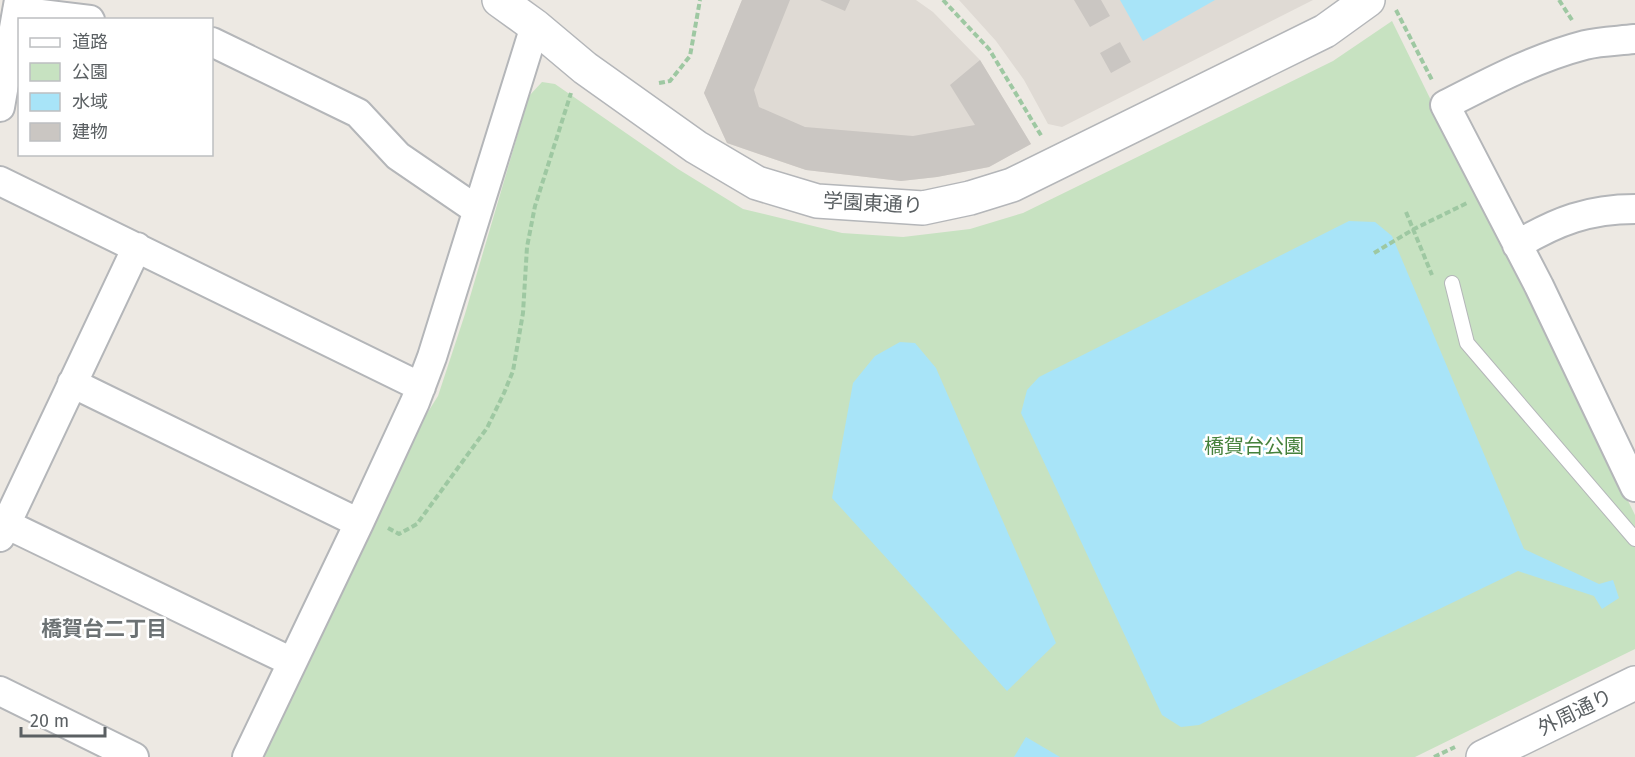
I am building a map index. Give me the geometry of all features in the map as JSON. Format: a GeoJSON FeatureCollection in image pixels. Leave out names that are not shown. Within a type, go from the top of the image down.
{"type":"FeatureCollection","features":[{"type":"Feature","properties":{"kind":"street","name":"学園東通り"},"geometry":{"type":"LineString","coordinates":[[499,0],[536,26],[585,68],[696,147],[757,183],[817,201],[924,208],[970,198],[1012,185],[1381,3]]}},
{"type":"Feature","properties":{"kind":"street"},"geometry":{"type":"LineString","coordinates":[[0,107],[18,5],[80,18]]}},
{"type":"Feature","properties":{"kind":"street"},"geometry":{"type":"LineString","coordinates":[[247,757],[421,387],[536,26]]}},
{"type":"Feature","properties":{"kind":"street"},"geometry":{"type":"LineString","coordinates":[[1635,39],[1587,44],[1548,56],[1445,105],[1517,245],[1635,487]]}},
{"type":"Feature","properties":{"kind":"street"},"geometry":{"type":"LineString","coordinates":[[213,42],[358,113],[398,156],[477,210]]}},
{"type":"Feature","properties":{"kind":"street"},"geometry":{"type":"LineString","coordinates":[[0,181],[421,387]]}},
{"type":"Feature","properties":{"kind":"street"},"geometry":{"type":"LineString","coordinates":[[1517,245],[1543,230],[1579,215],[1607,209],[1635,209]]}},
{"type":"Feature","properties":{"kind":"street"},"geometry":{"type":"LineString","coordinates":[[137,247],[3,531],[292,662]]}},
{"type":"Feature","properties":{"kind":"street"},"geometry":{"type":"LineString","coordinates":[[72,383],[359,523]]}},
{"type":"Feature","properties":{"kind":"street","name":"外周通り"},"geometry":{"type":"LineString","coordinates":[[1483,757],[1635,683]]}},
{"type":"Feature","properties":{"kind":"street"},"geometry":{"type":"LineString","coordinates":[[0,691],[134,757]]}},
{"type":"Feature","properties":{"kind":"lane"},"geometry":{"type":"LineString","coordinates":[[1452,283],[1467,343],[1635,539]]}},
{"type":"Feature","properties":{"kind":"path"},"geometry":{"type":"LineString","coordinates":[[653,84],[670,81],[690,56],[700,0]]}},
{"type":"Feature","properties":{"kind":"path"},"geometry":{"type":"LineString","coordinates":[[943,0],[989,49],[1045,141]]}},
{"type":"Feature","properties":{"kind":"path"},"geometry":{"type":"LineString","coordinates":[[1381,3],[1445,105]]}},
{"type":"Feature","properties":{"kind":"path"},"geometry":{"type":"LineString","coordinates":[[417,524],[487,428],[513,371],[523,313],[527,247],[535,206],[574,84]]}},
{"type":"Feature","properties":{"kind":"path"},"geometry":{"type":"LineString","coordinates":[[1374,253],[1414,229],[1471,201]]}},
{"type":"Feature","properties":{"kind":"path"},"geometry":{"type":"LineString","coordinates":[[1406,212],[1435,282],[1452,283]]}},
{"type":"Feature","properties":{"kind":"shaded area"},"geometry":{"type":"Polygon","coordinates":[[[742,0],[916,0],[933,12],[980,60],[1031,144],[989,167],[901,181],[806,170],[727,143],[704,93],[742,0]]]}},
{"type":"Feature","properties":{"kind":"shaded area"},"geometry":{"type":"Polygon","coordinates":[[[959,0],[1313,0],[1062,127],[1048,124],[1024,80],[996,41],[959,0]]]}},
{"type":"Feature","properties":{"kind":"green space","name":"橋賀台公園"},"geometry":{"type":"Polygon","coordinates":[[[1392,21],[1635,515],[1635,649],[1415,757],[260,757],[414,434],[438,396],[465,314],[529,96],[542,82],[555,84],[678,169],[743,209],[842,233],[903,237],[970,229],[1023,213],[1333,61],[1392,21]]]}},
{"type":"Feature","properties":{"kind":"water"},"geometry":{"type":"Polygon","coordinates":[[[1120,0],[1215,0],[1143,41],[1120,0]]]}},
{"type":"Feature","properties":{"kind":"water"},"geometry":{"type":"Polygon","coordinates":[[[1349,221],[1375,222],[1392,236],[1524,549],[1599,584],[1613,580],[1619,598],[1602,609],[1594,596],[1518,571],[1199,725],[1181,727],[1162,715],[1021,413],[1027,390],[1039,377],[1349,221]]]}},
{"type":"Feature","properties":{"kind":"water"},"geometry":{"type":"Polygon","coordinates":[[[900,342],[915,343],[936,368],[1056,643],[1007,691],[832,498],[853,383],[875,356],[900,342]]]}},
{"type":"Feature","properties":{"kind":"water"},"geometry":{"type":"Polygon","coordinates":[[[1026,737],[1060,757],[1014,757],[1026,737]]]}},
{"type":"Feature","properties":{"kind":"building"},"geometry":{"type":"Polygon","coordinates":[[[742,0],[790,0],[754,90],[759,107],[805,127],[913,136],[975,125],[950,85],[980,60],[1031,144],[989,167],[901,181],[806,170],[727,143],[704,93],[742,0]]]}},
{"type":"Feature","properties":{"kind":"building"},"geometry":{"type":"Polygon","coordinates":[[[820,0],[850,0],[845,11],[820,0]]]}},
{"type":"Feature","properties":{"kind":"building"},"geometry":{"type":"Polygon","coordinates":[[[1074,0],[1101,0],[1110,16],[1090,27],[1074,0]]]}},
{"type":"Feature","properties":{"kind":"building"},"geometry":{"type":"Polygon","coordinates":[[[1120,42],[1131,62],[1111,73],[1100,53],[1120,42]]]}},
{"type":"Feature","properties":{"kind":"district","name":"橋賀台二丁目"},"geometry":{"type":"Point","coordinates":[104,629]}}]}
